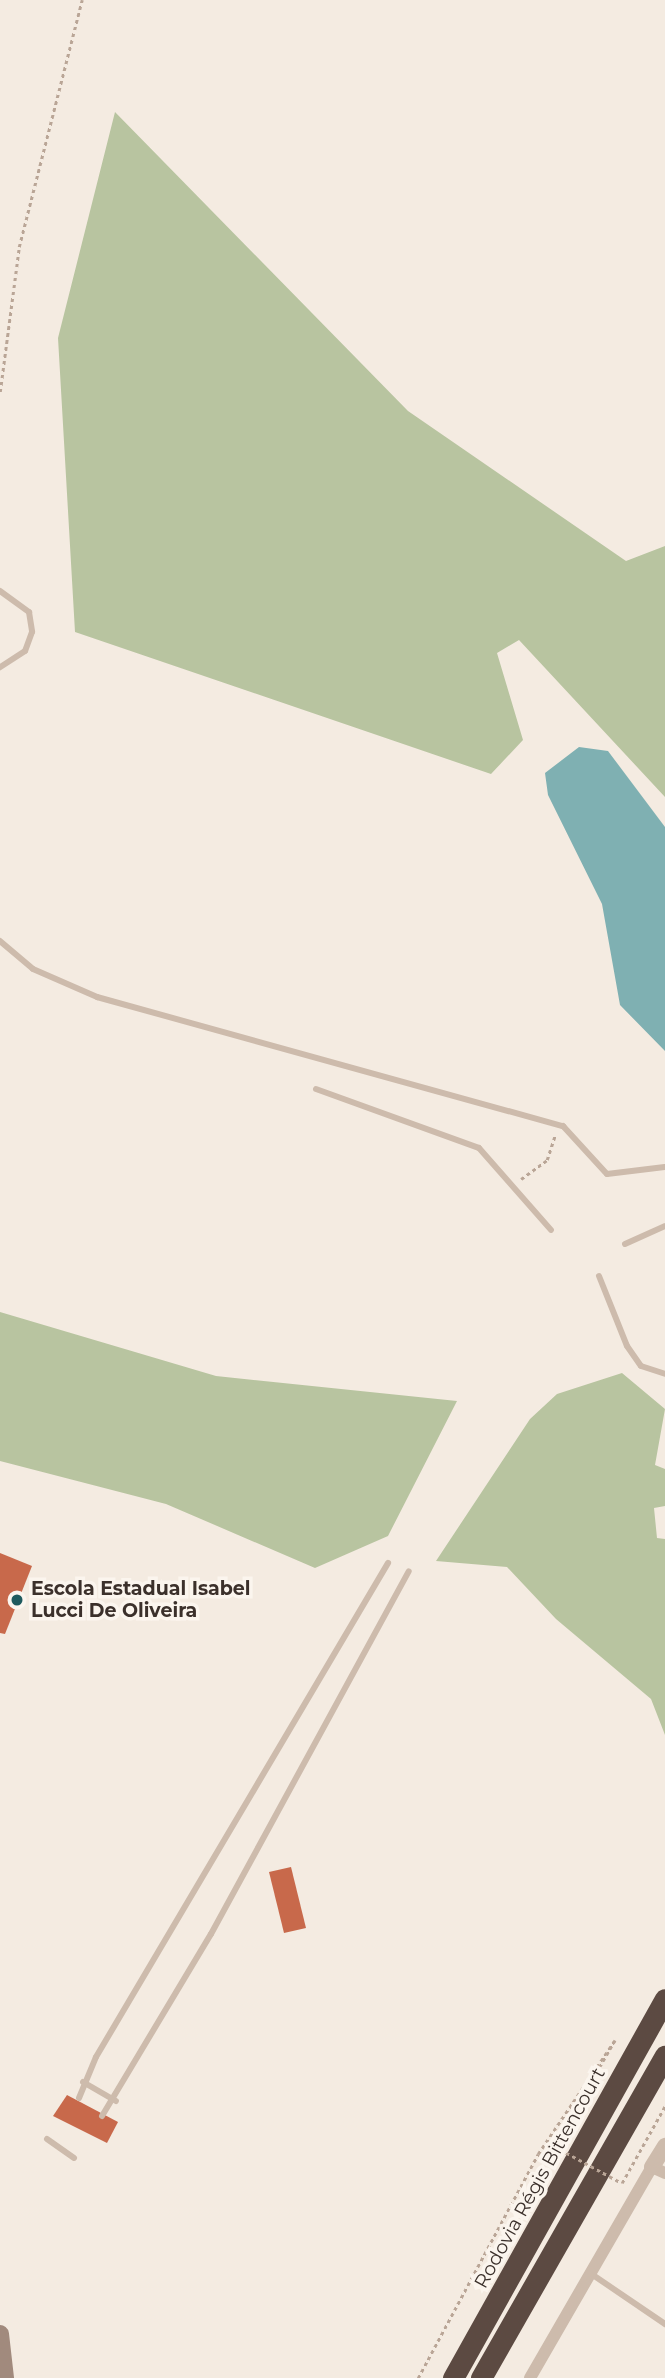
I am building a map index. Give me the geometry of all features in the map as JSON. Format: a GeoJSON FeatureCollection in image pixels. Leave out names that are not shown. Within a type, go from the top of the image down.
{"type":"FeatureCollection","features":[{"type":"Feature","properties":{"kind":"highway","name":"Rodovia Régis Bittencourt"},"geometry":{"type":"LineString","coordinates":[[453,2378],[665,1999]]}},
{"type":"Feature","properties":{"kind":"highway"},"geometry":{"type":"LineString","coordinates":[[481,2378],[665,2056]]}},
{"type":"Feature","properties":{"kind":"main road"},"geometry":{"type":"LineString","coordinates":[[0,2334],[5,2378]]}},
{"type":"Feature","properties":{"kind":"street"},"geometry":{"type":"LineString","coordinates":[[530,2378],[590,2273],[658,2170],[665,2146]]}},
{"type":"Feature","properties":{"kind":"lane"},"geometry":{"type":"LineString","coordinates":[[0,591],[29,612],[32,632],[26,652],[0,667]]}},
{"type":"Feature","properties":{"kind":"lane"},"geometry":{"type":"LineString","coordinates":[[0,941],[33,970],[97,996],[555,1124],[607,1174],[665,1167]]}},
{"type":"Feature","properties":{"kind":"lane"},"geometry":{"type":"LineString","coordinates":[[316,1089],[479,1148],[551,1230]]}},
{"type":"Feature","properties":{"kind":"lane"},"geometry":{"type":"LineString","coordinates":[[625,1244],[665,1226]]}},
{"type":"Feature","properties":{"kind":"lane"},"geometry":{"type":"LineString","coordinates":[[599,1276],[627,1346],[641,1366],[665,1374]]}},
{"type":"Feature","properties":{"kind":"lane"},"geometry":{"type":"LineString","coordinates":[[79,2098],[83,2082],[388,1563]]}},
{"type":"Feature","properties":{"kind":"lane"},"geometry":{"type":"LineString","coordinates":[[102,2116],[116,2101],[409,1571]]}},
{"type":"Feature","properties":{"kind":"lane"},"geometry":{"type":"LineString","coordinates":[[83,2082],[116,2101]]}},
{"type":"Feature","properties":{"kind":"lane"},"geometry":{"type":"LineString","coordinates":[[47,2139],[74,2158]]}},
{"type":"Feature","properties":{"kind":"lane"},"geometry":{"type":"LineString","coordinates":[[590,2273],[665,2324]]}},
{"type":"Feature","properties":{"kind":"path"},"geometry":{"type":"LineString","coordinates":[[0,392],[19,247],[82,0]]}},
{"type":"Feature","properties":{"kind":"path"},"geometry":{"type":"LineString","coordinates":[[511,1183],[533,1175],[547,1160],[555,1124]]}},
{"type":"Feature","properties":{"kind":"path"},"geometry":{"type":"LineString","coordinates":[[418,2378],[537,2154],[611,2038],[554,2146],[622,2183],[665,2106]]}},
{"type":"Feature","properties":{"kind":"green space"},"geometry":{"type":"Polygon","coordinates":[[[115,112],[408,411],[626,561],[665,546],[665,797],[519,640],[497,653],[523,740],[491,774],[75,632],[58,338],[115,112]]]}},
{"type":"Feature","properties":{"kind":"green space"},"geometry":{"type":"Polygon","coordinates":[[[0,1312],[216,1376],[457,1401],[388,1536],[315,1568],[166,1504],[0,1461],[0,1312]]]}},
{"type":"Feature","properties":{"kind":"green space"},"geometry":{"type":"Polygon","coordinates":[[[622,1373],[665,1409],[655,1465],[665,1469],[665,1506],[654,1508],[657,1538],[665,1539],[665,1735],[651,1699],[556,1619],[507,1567],[436,1561],[530,1419],[557,1394],[622,1373]]]}},
{"type":"Feature","properties":{"kind":"water"},"geometry":{"type":"Polygon","coordinates":[[[579,747],[608,751],[665,827],[665,1051],[620,1005],[602,904],[548,795],[545,773],[579,747]]]}},
{"type":"Feature","properties":{"kind":"building"},"geometry":{"type":"Polygon","coordinates":[[[0,1553],[32,1566],[5,1634],[0,1633],[0,1553]]]}},
{"type":"Feature","properties":{"kind":"building"},"geometry":{"type":"Polygon","coordinates":[[[291,1867],[306,1928],[284,1933],[269,1872],[291,1867]]]}},
{"type":"Feature","properties":{"kind":"building"},"geometry":{"type":"Polygon","coordinates":[[[67,2095],[118,2122],[107,2143],[53,2116],[67,2095]]]}},
{"type":"Feature","properties":{"kind":"place","name":"Escola Estadual Isabel Lucci De Oliveira"},"geometry":{"type":"Point","coordinates":[17,1600]}}]}
